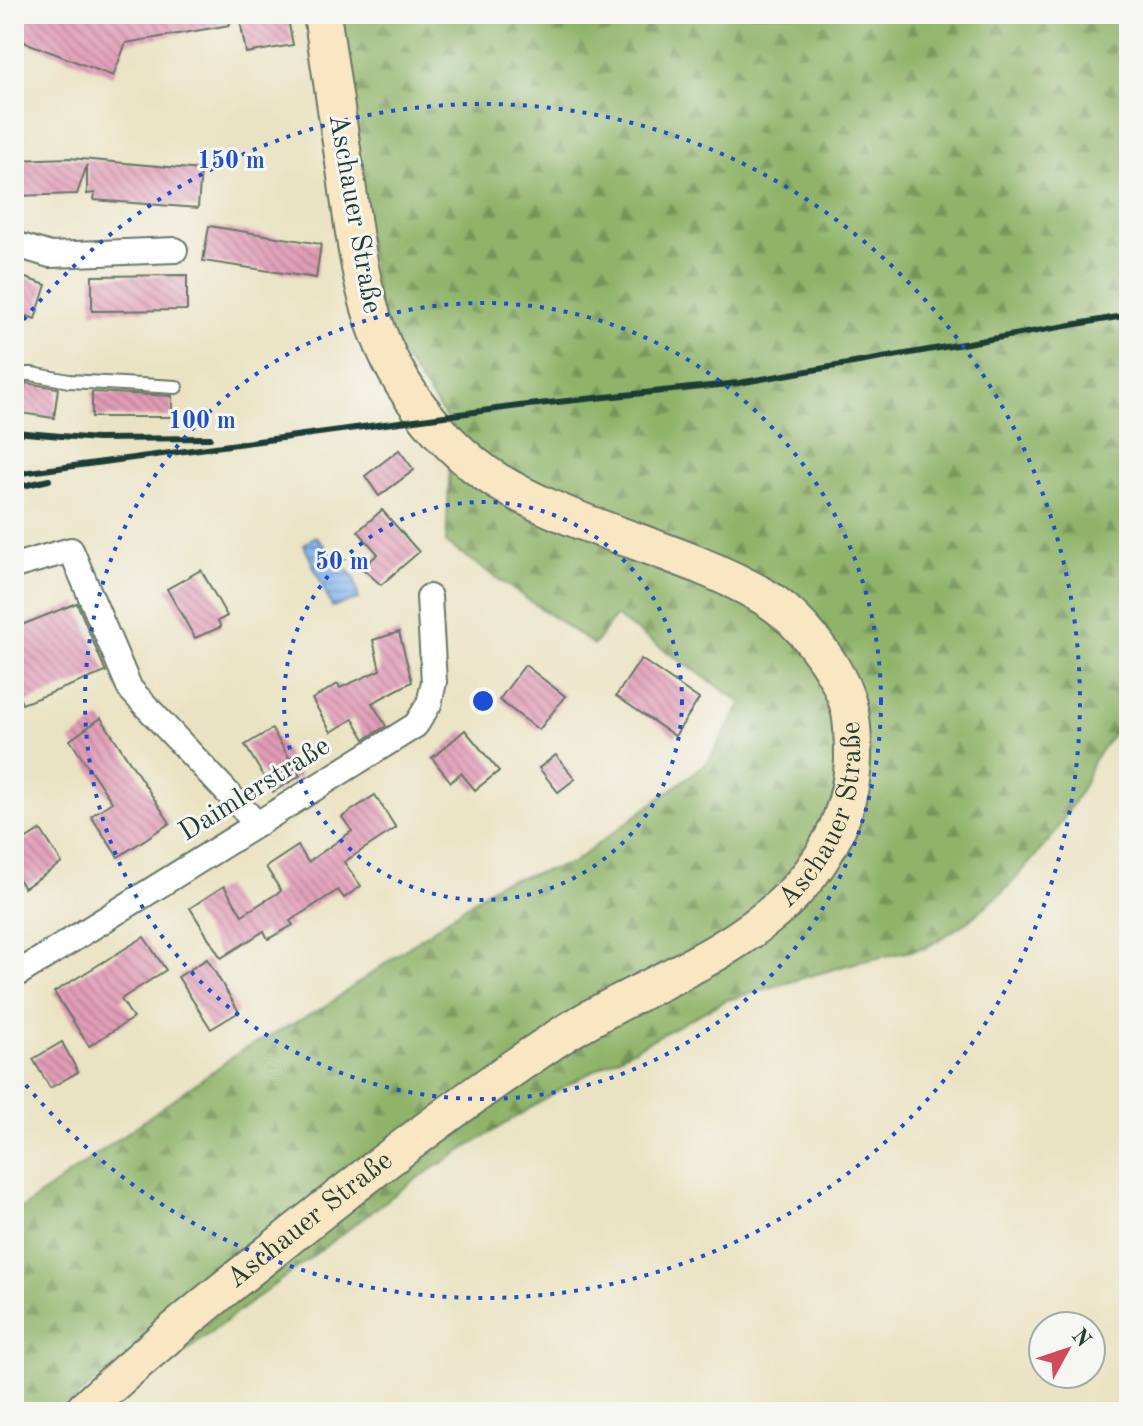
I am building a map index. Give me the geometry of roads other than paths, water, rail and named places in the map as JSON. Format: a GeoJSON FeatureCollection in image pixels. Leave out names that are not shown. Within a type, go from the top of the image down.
{"type":"FeatureCollection","features":[{"type":"Feature","properties":{"kind":"street","name":"Aschauer Straße"},"geometry":{"type":"LineString","coordinates":[[82,1412],[211,1299],[468,1098],[564,1034],[754,929],[788,899],[820,862],[849,799],[853,739],[850,709],[822,654],[783,610],[731,581],[514,492],[464,457],[441,436],[415,403],[385,353],[363,293],[322,14]]}},
{"type":"Feature","properties":{"kind":"street"},"geometry":{"type":"LineString","coordinates":[[14,244],[50,255],[175,250]]}},
{"type":"Feature","properties":{"kind":"street"},"geometry":{"type":"LineString","coordinates":[[14,566],[71,550],[130,689],[257,824]]}},
{"type":"Feature","properties":{"kind":"street","name":"Daimlerstraße"},"geometry":{"type":"LineString","coordinates":[[14,976],[416,725],[429,704],[434,682],[429,597]]}},
{"type":"Feature","properties":{"kind":"lane"},"geometry":{"type":"LineString","coordinates":[[14,374],[69,381],[176,387]]}},
{"type":"Feature","properties":{"kind":"water"},"geometry":{"type":"Polygon","coordinates":[[[315,536],[354,577],[359,599],[332,607],[304,545],[315,536]]]}},
{"type":"Feature","properties":{"kind":"railway"},"geometry":{"type":"LineString","coordinates":[[14,474],[519,406],[739,383],[1129,315]]}},
{"type":"Feature","properties":{"kind":"railway"},"geometry":{"type":"LineString","coordinates":[[14,432],[97,439],[210,438]]}},
{"type":"Feature","properties":{"kind":"railway"},"geometry":{"type":"LineString","coordinates":[[14,488],[49,480]]}}]}
